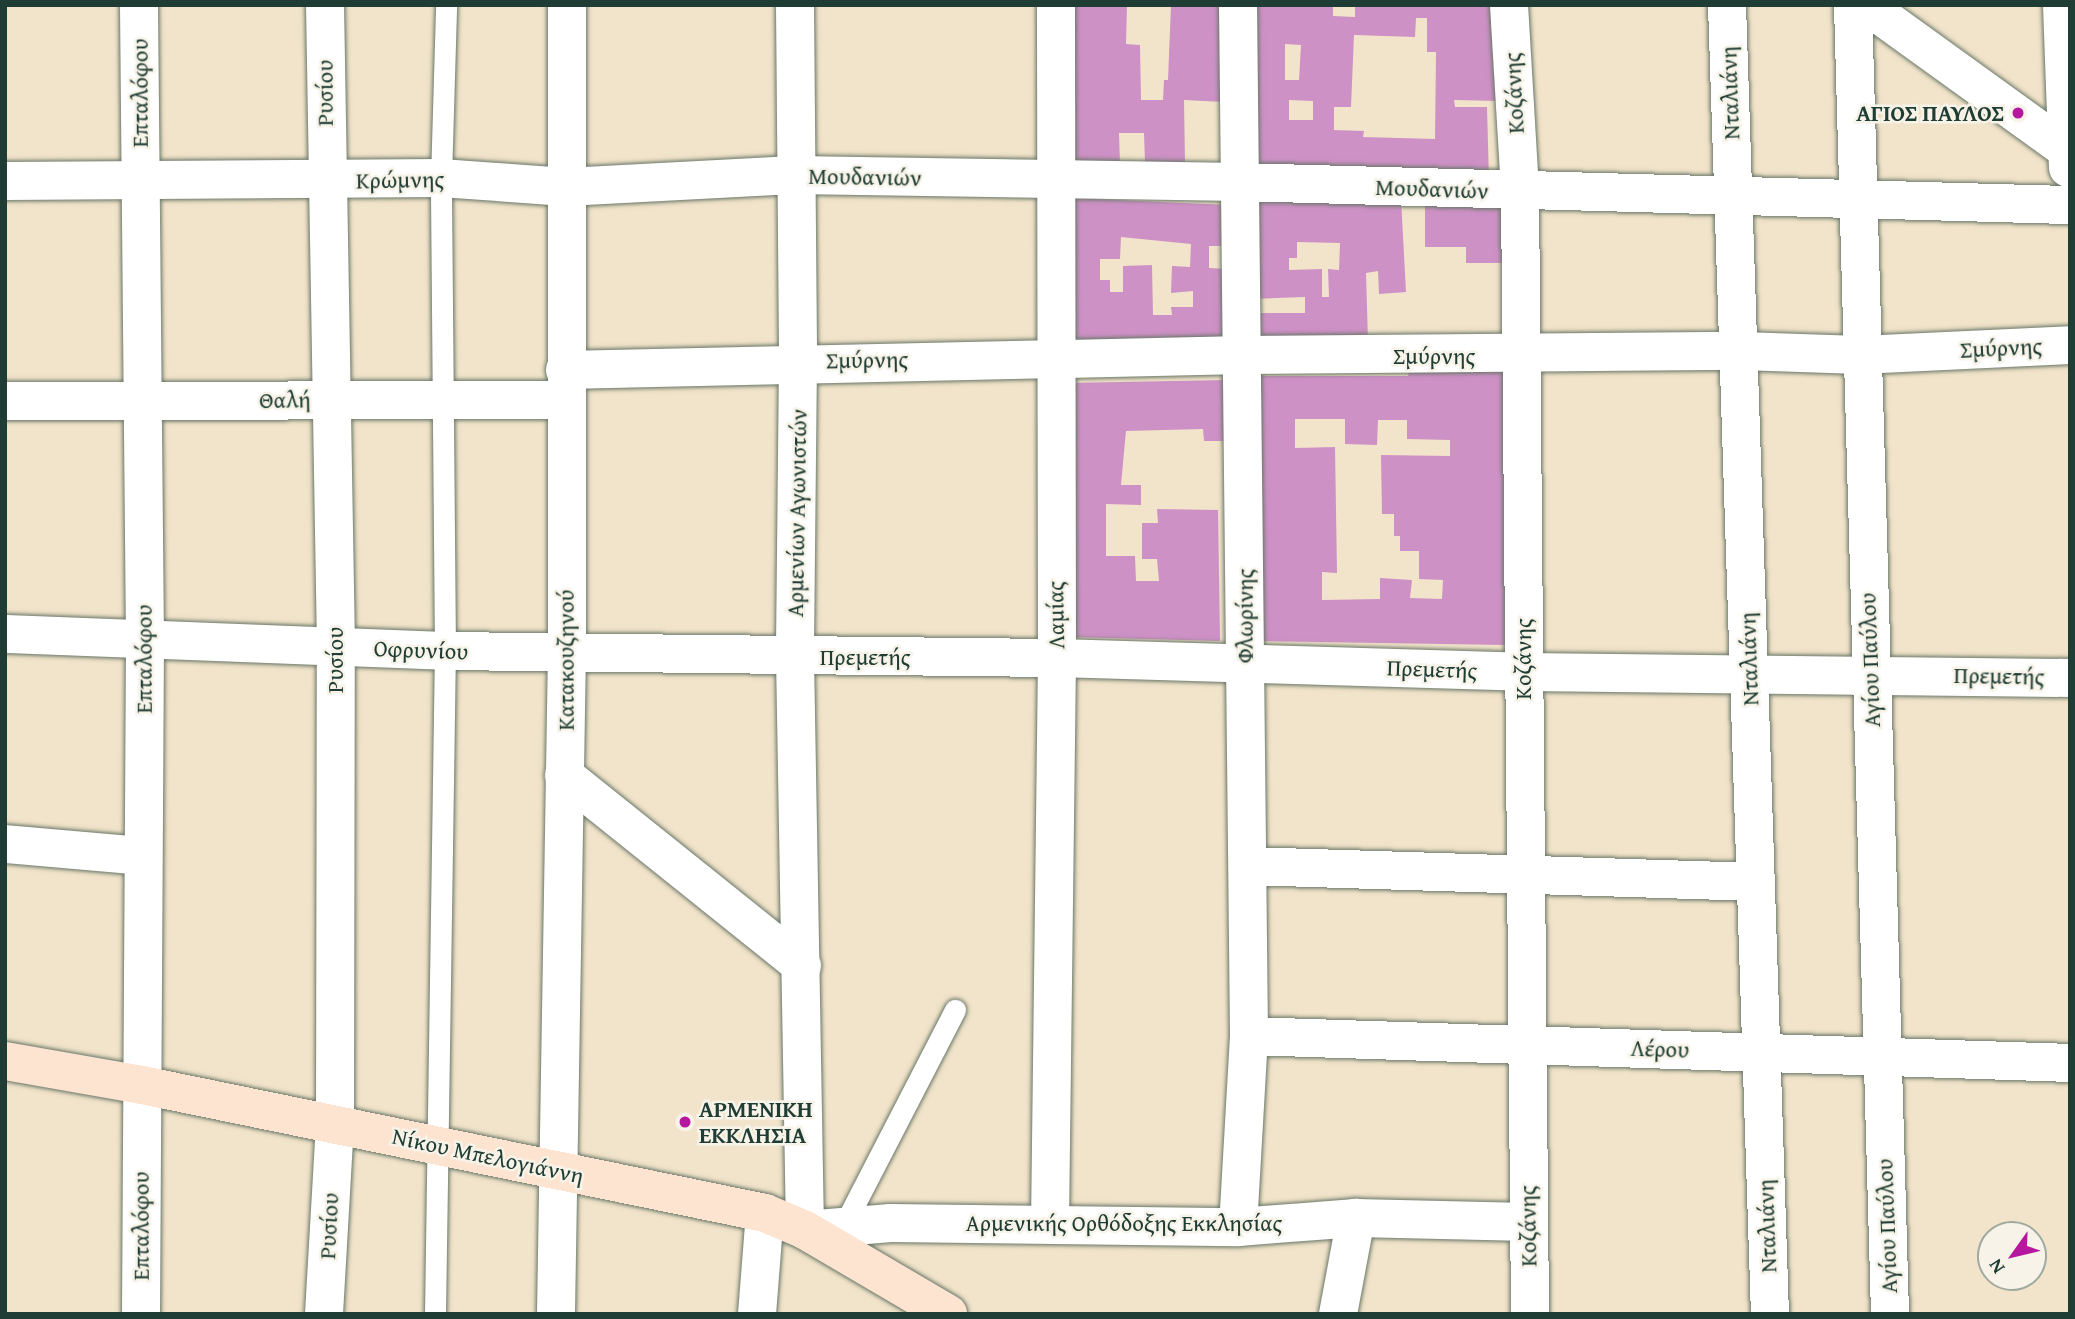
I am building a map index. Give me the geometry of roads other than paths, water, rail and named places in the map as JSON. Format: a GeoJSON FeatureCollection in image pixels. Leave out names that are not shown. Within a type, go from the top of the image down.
{"type":"FeatureCollection","features":[{"type":"Feature","properties":{"kind":"main road","name":"Νίκου Μπελογιάννη"},"geometry":{"type":"LineString","coordinates":[[5,1061],[142,1084],[765,1213],[805,1230],[948,1314]]}},
{"type":"Feature","properties":{"kind":"street","name":"Επταλόφου"},"geometry":{"type":"LineString","coordinates":[[139,5],[145,643],[141,1314]]}},
{"type":"Feature","properties":{"kind":"street","name":"Ρυσίου"},"geometry":{"type":"LineString","coordinates":[[324,1314],[335,1125],[336,647],[325,181],[325,5]]}},
{"type":"Feature","properties":{"kind":"street","name":"Κατακουζηνού"},"geometry":{"type":"LineString","coordinates":[[556,1314],[567,654],[564,385],[567,5]]}},
{"type":"Feature","properties":{"kind":"street","name":"Αρμενίων Αγωνιστών"},"geometry":{"type":"LineString","coordinates":[[794,5],[794,176],[799,361],[795,657],[805,1230]]}},
{"type":"Feature","properties":{"kind":"street","name":"Λαμίας"},"geometry":{"type":"LineString","coordinates":[[1050,1224],[1057,657],[1053,358],[1056,5]]}},
{"type":"Feature","properties":{"kind":"street","name":"Φλωρίνης"},"geometry":{"type":"LineString","coordinates":[[1237,1227],[1249,1036],[1244,355],[1238,5]]}},
{"type":"Feature","properties":{"kind":"street","name":"Κοζάνης"},"geometry":{"type":"LineString","coordinates":[[1509,5],[1520,192],[1523,872],[1530,1314]]}},
{"type":"Feature","properties":{"kind":"street","name":"Νταλιάνη"},"geometry":{"type":"LineString","coordinates":[[1727,5],[1741,351],[1770,1314]]}},
{"type":"Feature","properties":{"kind":"street","name":"Αγίου Παύλου"},"geometry":{"type":"LineString","coordinates":[[1853,5],[1860,197],[1860,355],[1890,1314]]}},
{"type":"Feature","properties":{"kind":"street"},"geometry":{"type":"LineString","coordinates":[[1866,5],[2069,151]]}},
{"type":"Feature","properties":{"kind":"street"},"geometry":{"type":"LineString","coordinates":[[2062,5],[2070,220]]}},
{"type":"Feature","properties":{"kind":"street","name":"Κρώμνης"},"geometry":{"type":"LineString","coordinates":[[5,181],[325,181],[441,178],[566,187],[794,176]]}},
{"type":"Feature","properties":{"kind":"street","name":"Μουδανιών"},"geometry":{"type":"LineString","coordinates":[[794,176],[1239,182],[1520,192],[1860,197],[2069,205]]}},
{"type":"Feature","properties":{"kind":"street","name":"Σμύρνης"},"geometry":{"type":"LineString","coordinates":[[799,361],[1244,355],[1521,356],[1741,351],[1860,355],[2070,345]]}},
{"type":"Feature","properties":{"kind":"street","name":"Θαλή"},"geometry":{"type":"LineString","coordinates":[[5,401],[330,399],[442,402],[564,385],[799,361]]}},
{"type":"Feature","properties":{"kind":"street","name":"Οφρυνίου"},"geometry":{"type":"LineString","coordinates":[[5,634],[145,643],[795,657]]}},
{"type":"Feature","properties":{"kind":"street","name":"Πρεμετής"},"geometry":{"type":"LineString","coordinates":[[795,657],[1057,657],[1523,672],[1749,671],[2070,678]]}},
{"type":"Feature","properties":{"kind":"street"},"geometry":{"type":"LineString","coordinates":[[564,775],[802,966]]}},
{"type":"Feature","properties":{"kind":"street"},"geometry":{"type":"LineString","coordinates":[[5,844],[142,856]]}},
{"type":"Feature","properties":{"kind":"street"},"geometry":{"type":"LineString","coordinates":[[1248,866],[1523,872],[1756,882]]}},
{"type":"Feature","properties":{"kind":"street","name":"Λέρου"},"geometry":{"type":"LineString","coordinates":[[1249,1036],[2070,1063]]}},
{"type":"Feature","properties":{"kind":"street"},"geometry":{"type":"LineString","coordinates":[[757,1314],[765,1213]]}},
{"type":"Feature","properties":{"kind":"street"},"geometry":{"type":"LineString","coordinates":[[1338,1314],[1356,1218]]}},
{"type":"Feature","properties":{"kind":"street","name":"Αρμενικής Ορθόδοξης Εκκλησίας"},"geometry":{"type":"LineString","coordinates":[[805,1230],[845,1223],[1237,1227],[1356,1218],[1528,1222]]}},
{"type":"Feature","properties":{"kind":"lane"},"geometry":{"type":"LineString","coordinates":[[435,1314],[445,651],[441,178],[446,5]]}},
{"type":"Feature","properties":{"kind":"lane"},"geometry":{"type":"LineString","coordinates":[[845,1223],[955,1010]]}},
{"type":"Feature","properties":{"kind":"place","name":"ΑΓΙΟΣ ΠΑΥΛΟΣ"},"geometry":{"type":"Point","coordinates":[2018,113]}},
{"type":"Feature","properties":{"kind":"place","name":"ΑΡΜΕΝΙΚΗ ΕΚΚΛΗΣΙΑ"},"geometry":{"type":"Point","coordinates":[685,1122]}}]}
